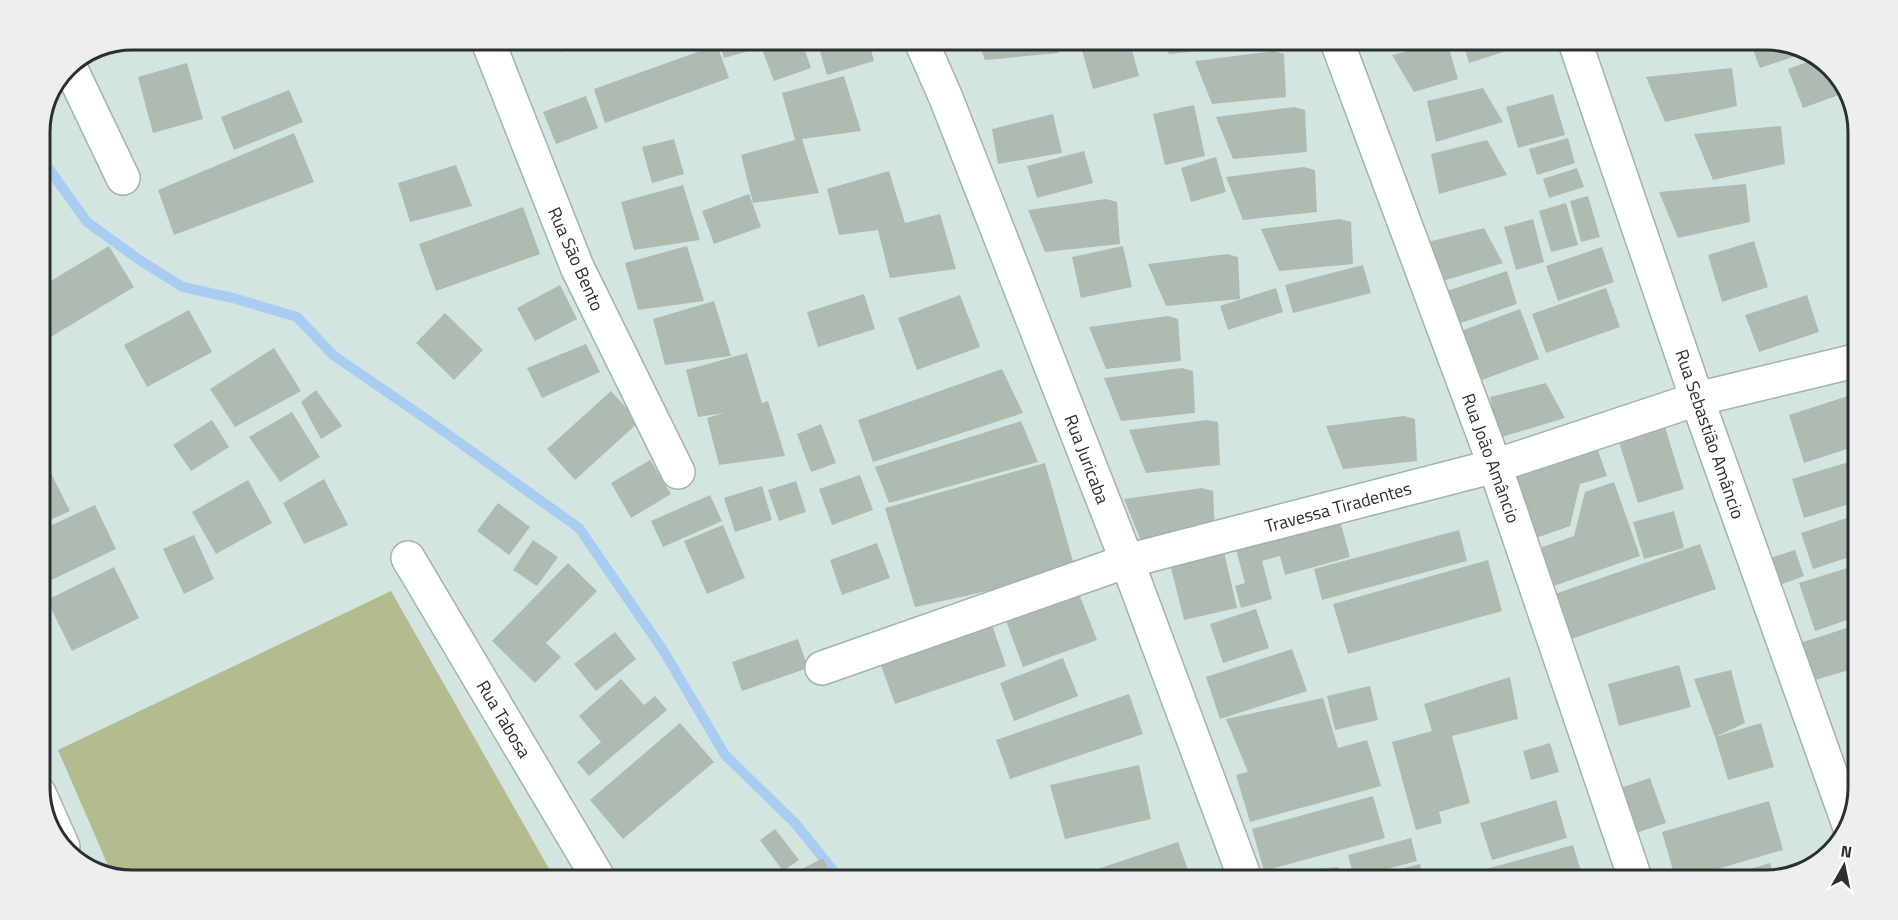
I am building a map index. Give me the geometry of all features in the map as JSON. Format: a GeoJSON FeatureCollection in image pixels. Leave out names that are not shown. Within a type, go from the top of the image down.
{"type":"FeatureCollection","features":[{"type":"Feature","properties":{"kind":"street","name":"Rua São Bento"},"geometry":{"type":"LineString","coordinates":[[491,50],[577,267],[678,472]]}},
{"type":"Feature","properties":{"kind":"street","name":"Rua Juricaba"},"geometry":{"type":"LineString","coordinates":[[925,50],[1127,561],[1242,870]]}},
{"type":"Feature","properties":{"kind":"street","name":"Rua João Amâncio"},"geometry":{"type":"LineString","coordinates":[[1340,50],[1496,466],[1632,870]]}},
{"type":"Feature","properties":{"kind":"street","name":"Rua Sebastião Amâncio"},"geometry":{"type":"LineString","coordinates":[[1578,50],[1697,399],[1844,812]]}},
{"type":"Feature","properties":{"kind":"street"},"geometry":{"type":"LineString","coordinates":[[73,74],[123,178]]}},
{"type":"Feature","properties":{"kind":"street","name":"Travessa Tiradentes"},"geometry":{"type":"LineString","coordinates":[[822,668],[1127,561],[1496,466],[1697,399],[1848,363]]}},
{"type":"Feature","properties":{"kind":"street","name":"Rua Tabosa"},"geometry":{"type":"LineString","coordinates":[[408,558],[593,870]]}},
{"type":"Feature","properties":{"kind":"green space"},"geometry":{"type":"Polygon","coordinates":[[[391,591],[550,870],[116,869],[109,867],[58,750],[391,591]]]}},
{"type":"Feature","properties":{"kind":"building"},"geometry":{"type":"Polygon","coordinates":[[[703,50],[719,50],[729,78],[605,123],[594,89],[703,50]]]}},
{"type":"Feature","properties":{"kind":"building"},"geometry":{"type":"Polygon","coordinates":[[[721,50],[752,50],[724,58],[721,50]]]}},
{"type":"Feature","properties":{"kind":"building"},"geometry":{"type":"Polygon","coordinates":[[[805,50],[811,68],[774,81],[763,52],[805,50]]]}},
{"type":"Feature","properties":{"kind":"building"},"geometry":{"type":"Polygon","coordinates":[[[820,50],[871,50],[874,61],[827,75],[820,50]]]}},
{"type":"Feature","properties":{"kind":"building"},"geometry":{"type":"Polygon","coordinates":[[[981,50],[1059,50],[1059,53],[985,60],[981,50]]]}},
{"type":"Feature","properties":{"kind":"building"},"geometry":{"type":"Polygon","coordinates":[[[1082,50],[1132,50],[1139,76],[1093,89],[1082,50]]]}},
{"type":"Feature","properties":{"kind":"building"},"geometry":{"type":"Polygon","coordinates":[[[1167,50],[1211,50],[1169,54],[1167,50]]]}},
{"type":"Feature","properties":{"kind":"building"},"geometry":{"type":"Polygon","coordinates":[[[1413,50],[1449,50],[1458,79],[1414,92],[1392,55],[1413,50]]]}},
{"type":"Feature","properties":{"kind":"building"},"geometry":{"type":"Polygon","coordinates":[[[1465,50],[1509,50],[1469,63],[1465,50]]]}},
{"type":"Feature","properties":{"kind":"building"},"geometry":{"type":"Polygon","coordinates":[[[1753,50],[1782,51],[1797,56],[1760,68],[1753,50]]]}},
{"type":"Feature","properties":{"kind":"building"},"geometry":{"type":"Polygon","coordinates":[[[1273,51],[1284,54],[1286,97],[1212,104],[1195,61],[1273,51]]]}},
{"type":"Feature","properties":{"kind":"building"},"geometry":{"type":"Polygon","coordinates":[[[1809,61],[1828,77],[1840,95],[1803,108],[1788,69],[1809,61]]]}},
{"type":"Feature","properties":{"kind":"building"},"geometry":{"type":"Polygon","coordinates":[[[187,63],[203,119],[153,133],[138,77],[187,63]]]}},
{"type":"Feature","properties":{"kind":"building"},"geometry":{"type":"Polygon","coordinates":[[[1732,68],[1737,106],[1665,122],[1646,77],[1732,68]]]}},
{"type":"Feature","properties":{"kind":"building"},"geometry":{"type":"Polygon","coordinates":[[[844,76],[861,131],[802,139],[819,193],[753,203],[741,155],[795,140],[782,93],[844,76]]]}},
{"type":"Feature","properties":{"kind":"building"},"geometry":{"type":"Polygon","coordinates":[[[1483,88],[1503,122],[1436,142],[1427,101],[1483,88]]]}},
{"type":"Feature","properties":{"kind":"building"},"geometry":{"type":"Polygon","coordinates":[[[289,90],[303,122],[234,150],[221,117],[289,90]]]}},
{"type":"Feature","properties":{"kind":"building"},"geometry":{"type":"Polygon","coordinates":[[[1553,94],[1565,135],[1518,148],[1506,107],[1553,94]]]}},
{"type":"Feature","properties":{"kind":"building"},"geometry":{"type":"Polygon","coordinates":[[[586,96],[598,128],[556,144],[543,112],[586,96]]]}},
{"type":"Feature","properties":{"kind":"building"},"geometry":{"type":"Polygon","coordinates":[[[1194,105],[1205,156],[1165,165],[1153,114],[1194,105]]]}},
{"type":"Feature","properties":{"kind":"building"},"geometry":{"type":"Polygon","coordinates":[[[1294,107],[1305,110],[1307,152],[1233,159],[1216,117],[1294,107]]]}},
{"type":"Feature","properties":{"kind":"building"},"geometry":{"type":"Polygon","coordinates":[[[1053,114],[1062,153],[998,164],[992,129],[1053,114]]]}},
{"type":"Feature","properties":{"kind":"building"},"geometry":{"type":"Polygon","coordinates":[[[1781,126],[1785,164],[1713,180],[1694,134],[1781,126]]]}},
{"type":"Feature","properties":{"kind":"building"},"geometry":{"type":"Polygon","coordinates":[[[294,133],[314,182],[174,235],[158,190],[294,133]]]}},
{"type":"Feature","properties":{"kind":"building"},"geometry":{"type":"Polygon","coordinates":[[[1568,138],[1575,163],[1537,175],[1529,149],[1568,138]]]}},
{"type":"Feature","properties":{"kind":"building"},"geometry":{"type":"Polygon","coordinates":[[[674,139],[684,174],[652,183],[642,147],[674,139]]]}},
{"type":"Feature","properties":{"kind":"building"},"geometry":{"type":"Polygon","coordinates":[[[1487,140],[1507,175],[1439,194],[1431,154],[1487,140]]]}},
{"type":"Feature","properties":{"kind":"building"},"geometry":{"type":"Polygon","coordinates":[[[1084,151],[1093,183],[1037,198],[1027,166],[1084,151]]]}},
{"type":"Feature","properties":{"kind":"building"},"geometry":{"type":"Polygon","coordinates":[[[1216,157],[1226,192],[1191,202],[1181,168],[1216,157]]]}},
{"type":"Feature","properties":{"kind":"building"},"geometry":{"type":"Polygon","coordinates":[[[456,165],[472,206],[410,222],[398,183],[456,165]]]}},
{"type":"Feature","properties":{"kind":"building"},"geometry":{"type":"Polygon","coordinates":[[[1304,167],[1315,170],[1317,212],[1243,220],[1226,177],[1304,167]]]}},
{"type":"Feature","properties":{"kind":"building"},"geometry":{"type":"Polygon","coordinates":[[[1577,168],[1584,187],[1549,198],[1543,179],[1577,168]]]}},
{"type":"Feature","properties":{"kind":"building"},"geometry":{"type":"Polygon","coordinates":[[[889,171],[905,223],[940,214],[956,269],[890,278],[878,230],[839,235],[827,189],[889,171]]]}},
{"type":"Feature","properties":{"kind":"building"},"geometry":{"type":"Polygon","coordinates":[[[1746,184],[1750,222],[1678,238],[1659,192],[1746,184]]]}},
{"type":"Feature","properties":{"kind":"building"},"geometry":{"type":"Polygon","coordinates":[[[683,185],[700,240],[634,250],[621,202],[683,185]]]}},
{"type":"Feature","properties":{"kind":"building"},"geometry":{"type":"Polygon","coordinates":[[[749,194],[761,227],[714,244],[702,211],[749,194]]]}},
{"type":"Feature","properties":{"kind":"building"},"geometry":{"type":"Polygon","coordinates":[[[1588,196],[1600,237],[1581,242],[1570,201],[1588,196]]]}},
{"type":"Feature","properties":{"kind":"building"},"geometry":{"type":"Polygon","coordinates":[[[1106,199],[1117,202],[1120,244],[1045,252],[1028,210],[1106,199]]]}},
{"type":"Feature","properties":{"kind":"building"},"geometry":{"type":"Polygon","coordinates":[[[1566,203],[1578,245],[1551,252],[1539,211],[1566,203]]]}},
{"type":"Feature","properties":{"kind":"building"},"geometry":{"type":"Polygon","coordinates":[[[523,207],[540,254],[436,291],[419,244],[523,207]]]}},
{"type":"Feature","properties":{"kind":"building"},"geometry":{"type":"Polygon","coordinates":[[[1340,219],[1351,222],[1353,264],[1279,271],[1261,229],[1340,219]]]}},
{"type":"Feature","properties":{"kind":"building"},"geometry":{"type":"Polygon","coordinates":[[[1533,219],[1544,262],[1516,270],[1504,227],[1533,219]]]}},
{"type":"Feature","properties":{"kind":"building"},"geometry":{"type":"Polygon","coordinates":[[[1484,228],[1503,263],[1436,283],[1428,242],[1484,228]]]}},
{"type":"Feature","properties":{"kind":"building"},"geometry":{"type":"Polygon","coordinates":[[[1754,241],[1768,287],[1722,302],[1708,255],[1754,241]]]}},
{"type":"Feature","properties":{"kind":"building"},"geometry":{"type":"Polygon","coordinates":[[[109,246],[134,287],[50,337],[50,281],[109,246]]]}},
{"type":"Feature","properties":{"kind":"building"},"geometry":{"type":"Polygon","coordinates":[[[687,246],[704,301],[638,310],[625,263],[687,246]]]}},
{"type":"Feature","properties":{"kind":"building"},"geometry":{"type":"Polygon","coordinates":[[[1123,246],[1132,287],[1081,298],[1072,257],[1123,246]]]}},
{"type":"Feature","properties":{"kind":"building"},"geometry":{"type":"Polygon","coordinates":[[[1602,247],[1614,282],[1558,301],[1546,266],[1602,247]]]}},
{"type":"Feature","properties":{"kind":"building"},"geometry":{"type":"Polygon","coordinates":[[[1227,254],[1238,257],[1240,299],[1166,306],[1148,264],[1227,254]]]}},
{"type":"Feature","properties":{"kind":"building"},"geometry":{"type":"Polygon","coordinates":[[[1363,265],[1371,293],[1293,313],[1285,285],[1363,265]]]}},
{"type":"Feature","properties":{"kind":"building"},"geometry":{"type":"Polygon","coordinates":[[[1507,271],[1517,304],[1449,327],[1438,294],[1507,271]]]}},
{"type":"Feature","properties":{"kind":"building"},"geometry":{"type":"Polygon","coordinates":[[[560,285],[577,319],[535,341],[517,308],[560,285]]]}},
{"type":"Feature","properties":{"kind":"building"},"geometry":{"type":"Polygon","coordinates":[[[1276,288],[1283,312],[1228,330],[1220,306],[1276,288]]]}},
{"type":"Feature","properties":{"kind":"building"},"geometry":{"type":"Polygon","coordinates":[[[1606,288],[1620,327],[1546,353],[1532,314],[1606,288]]]}},
{"type":"Feature","properties":{"kind":"building"},"geometry":{"type":"Polygon","coordinates":[[[864,294],[875,329],[818,347],[807,312],[864,294]]]}},
{"type":"Feature","properties":{"kind":"building"},"geometry":{"type":"Polygon","coordinates":[[[960,295],[980,347],[917,370],[898,318],[960,295]]]}},
{"type":"Feature","properties":{"kind":"building"},"geometry":{"type":"Polygon","coordinates":[[[1807,295],[1819,332],[1759,352],[1745,315],[1807,295]]]}},
{"type":"Feature","properties":{"kind":"building"},"geometry":{"type":"Polygon","coordinates":[[[714,301],[731,356],[665,365],[653,319],[714,301]]]}},
{"type":"Feature","properties":{"kind":"building"},"geometry":{"type":"Polygon","coordinates":[[[1520,309],[1539,359],[1468,385],[1450,335],[1520,309]]]}},
{"type":"Feature","properties":{"kind":"building"},"geometry":{"type":"Polygon","coordinates":[[[189,310],[212,352],[147,387],[124,345],[189,310]]]}},
{"type":"Feature","properties":{"kind":"building"},"geometry":{"type":"Polygon","coordinates":[[[445,313],[483,350],[454,380],[416,343],[445,313]]]}},
{"type":"Feature","properties":{"kind":"building"},"geometry":{"type":"Polygon","coordinates":[[[1168,316],[1178,319],[1181,361],[1106,369],[1089,327],[1168,316]]]}},
{"type":"Feature","properties":{"kind":"building"},"geometry":{"type":"Polygon","coordinates":[[[586,344],[600,372],[542,398],[527,368],[586,344]]]}},
{"type":"Feature","properties":{"kind":"building"},"geometry":{"type":"Polygon","coordinates":[[[274,348],[301,391],[235,427],[210,389],[274,348]]]}},
{"type":"Feature","properties":{"kind":"building"},"geometry":{"type":"Polygon","coordinates":[[[747,353],[762,403],[768,401],[785,456],[719,465],[707,418],[724,413],[698,417],[686,370],[747,353]]]}},
{"type":"Feature","properties":{"kind":"building"},"geometry":{"type":"Polygon","coordinates":[[[1182,368],[1193,371],[1195,413],[1121,421],[1104,378],[1182,368]]]}},
{"type":"Feature","properties":{"kind":"building"},"geometry":{"type":"Polygon","coordinates":[[[1002,369],[1023,413],[873,462],[858,420],[1002,369]]]}},
{"type":"Feature","properties":{"kind":"building"},"geometry":{"type":"Polygon","coordinates":[[[1546,383],[1565,418],[1498,438],[1490,397],[1546,383]]]}},
{"type":"Feature","properties":{"kind":"building"},"geometry":{"type":"Polygon","coordinates":[[[316,390],[342,426],[321,439],[301,402],[316,390]]]}},
{"type":"Feature","properties":{"kind":"building"},"geometry":{"type":"Polygon","coordinates":[[[611,391],[639,422],[575,480],[547,449],[611,391]]]}},
{"type":"Feature","properties":{"kind":"building"},"geometry":{"type":"Polygon","coordinates":[[[1848,396],[1848,449],[1804,463],[1789,415],[1848,396]]]}},
{"type":"Feature","properties":{"kind":"building"},"geometry":{"type":"Polygon","coordinates":[[[292,412],[320,457],[280,482],[249,437],[292,412]]]}},
{"type":"Feature","properties":{"kind":"building"},"geometry":{"type":"Polygon","coordinates":[[[1404,416],[1415,419],[1417,461],[1343,469],[1326,426],[1404,416]]]}},
{"type":"Feature","properties":{"kind":"building"},"geometry":{"type":"Polygon","coordinates":[[[212,420],[229,447],[191,471],[173,445],[212,420]]]}},
{"type":"Feature","properties":{"kind":"building"},"geometry":{"type":"Polygon","coordinates":[[[1207,420],[1218,422],[1220,465],[1146,473],[1129,430],[1207,420]]]}},
{"type":"Feature","properties":{"kind":"building"},"geometry":{"type":"Polygon","coordinates":[[[1021,421],[1038,462],[889,503],[875,467],[1021,421]]]}},
{"type":"Feature","properties":{"kind":"building"},"geometry":{"type":"Polygon","coordinates":[[[821,424],[836,463],[811,472],[797,434],[821,424]]]}},
{"type":"Feature","properties":{"kind":"building"},"geometry":{"type":"Polygon","coordinates":[[[1665,427],[1684,489],[1638,503],[1619,442],[1665,427]]]}},
{"type":"Feature","properties":{"kind":"building"},"geometry":{"type":"Polygon","coordinates":[[[1597,448],[1607,476],[1580,484],[1570,526],[1533,539],[1512,477],[1597,448]]]}},
{"type":"Feature","properties":{"kind":"building"},"geometry":{"type":"Polygon","coordinates":[[[650,460],[671,494],[631,518],[611,483],[650,460]]]}},
{"type":"Feature","properties":{"kind":"building"},"geometry":{"type":"Polygon","coordinates":[[[1848,462],[1848,504],[1804,518],[1792,479],[1848,462]]]}},
{"type":"Feature","properties":{"kind":"building"},"geometry":{"type":"Polygon","coordinates":[[[1045,463],[1076,572],[915,607],[885,508],[1045,463]]]}},
{"type":"Feature","properties":{"kind":"building"},"geometry":{"type":"Polygon","coordinates":[[[50,471],[70,511],[50,520],[50,471]]]}},
{"type":"Feature","properties":{"kind":"building"},"geometry":{"type":"Polygon","coordinates":[[[860,475],[873,510],[832,525],[819,489],[860,475]]]}},
{"type":"Feature","properties":{"kind":"building"},"geometry":{"type":"Polygon","coordinates":[[[324,479],[348,525],[304,544],[283,503],[324,479]]]}},
{"type":"Feature","properties":{"kind":"building"},"geometry":{"type":"Polygon","coordinates":[[[248,480],[272,523],[216,554],[192,512],[248,480]]]}},
{"type":"Feature","properties":{"kind":"building"},"geometry":{"type":"Polygon","coordinates":[[[796,481],[806,512],[779,521],[768,490],[796,481]]]}},
{"type":"Feature","properties":{"kind":"building"},"geometry":{"type":"Polygon","coordinates":[[[1614,482],[1640,556],[1545,589],[1531,551],[1574,536],[1585,492],[1614,482]]]}},
{"type":"Feature","properties":{"kind":"building"},"geometry":{"type":"Polygon","coordinates":[[[762,486],[772,520],[735,532],[724,498],[762,486]]]}},
{"type":"Feature","properties":{"kind":"building"},"geometry":{"type":"Polygon","coordinates":[[[1202,488],[1213,491],[1215,533],[1141,541],[1124,499],[1202,488]]]}},
{"type":"Feature","properties":{"kind":"building"},"geometry":{"type":"Polygon","coordinates":[[[710,495],[722,521],[663,547],[651,521],[710,495]]]}},
{"type":"Feature","properties":{"kind":"building"},"geometry":{"type":"Polygon","coordinates":[[[498,503],[530,527],[509,555],[477,531],[498,503]]]}},
{"type":"Feature","properties":{"kind":"building"},"geometry":{"type":"Polygon","coordinates":[[[95,505],[116,549],[50,581],[50,526],[95,505]]]}},
{"type":"Feature","properties":{"kind":"building"},"geometry":{"type":"Polygon","coordinates":[[[1674,511],[1684,548],[1644,559],[1633,522],[1674,511]]]}},
{"type":"Feature","properties":{"kind":"building"},"geometry":{"type":"Polygon","coordinates":[[[1339,517],[1350,557],[1285,575],[1280,556],[1262,561],[1272,599],[1241,608],[1235,586],[1245,583],[1235,546],[1339,517]]]}},
{"type":"Feature","properties":{"kind":"building"},"geometry":{"type":"Polygon","coordinates":[[[1848,518],[1848,558],[1813,569],[1801,533],[1848,518]]]}},
{"type":"Feature","properties":{"kind":"building"},"geometry":{"type":"Polygon","coordinates":[[[723,525],[745,578],[707,594],[684,541],[723,525]]]}},
{"type":"Feature","properties":{"kind":"building"},"geometry":{"type":"Polygon","coordinates":[[[1459,530],[1467,561],[1322,600],[1314,569],[1459,530]]]}},
{"type":"Feature","properties":{"kind":"building"},"geometry":{"type":"Polygon","coordinates":[[[194,535],[214,579],[184,594],[163,549],[194,535]]]}},
{"type":"Feature","properties":{"kind":"building"},"geometry":{"type":"Polygon","coordinates":[[[533,540],[558,557],[537,586],[513,570],[533,540]]]}},
{"type":"Feature","properties":{"kind":"building"},"geometry":{"type":"Polygon","coordinates":[[[877,543],[890,578],[842,595],[830,560],[877,543]]]}},
{"type":"Feature","properties":{"kind":"building"},"geometry":{"type":"Polygon","coordinates":[[[1700,544],[1716,589],[1568,640],[1552,595],[1700,544]]]}},
{"type":"Feature","properties":{"kind":"building"},"geometry":{"type":"Polygon","coordinates":[[[1795,550],[1804,576],[1774,587],[1764,560],[1795,550]]]}},
{"type":"Feature","properties":{"kind":"building"},"geometry":{"type":"Polygon","coordinates":[[[1224,552],[1237,608],[1184,620],[1170,564],[1224,552]]]}},
{"type":"Feature","properties":{"kind":"building"},"geometry":{"type":"Polygon","coordinates":[[[1488,560],[1502,611],[1348,654],[1333,604],[1488,560]]]}},
{"type":"Feature","properties":{"kind":"building"},"geometry":{"type":"Polygon","coordinates":[[[568,563],[597,591],[546,643],[561,657],[535,683],[492,641],[568,563]]]}},
{"type":"Feature","properties":{"kind":"building"},"geometry":{"type":"Polygon","coordinates":[[[114,567],[139,618],[72,651],[50,606],[50,599],[114,567]]]}},
{"type":"Feature","properties":{"kind":"building"},"geometry":{"type":"Polygon","coordinates":[[[1848,568],[1848,620],[1815,631],[1799,583],[1848,568]]]}},
{"type":"Feature","properties":{"kind":"building"},"geometry":{"type":"Polygon","coordinates":[[[1078,591],[1097,640],[1023,667],[1005,618],[1078,591]]]}},
{"type":"Feature","properties":{"kind":"building"},"geometry":{"type":"Polygon","coordinates":[[[1256,609],[1269,648],[1223,663],[1210,624],[1256,609]]]}},
{"type":"Feature","properties":{"kind":"building"},"geometry":{"type":"Polygon","coordinates":[[[989,616],[1006,666],[895,704],[877,654],[989,616]]]}},
{"type":"Feature","properties":{"kind":"building"},"geometry":{"type":"Polygon","coordinates":[[[1848,628],[1848,670],[1812,681],[1800,643],[1848,628]]]}},
{"type":"Feature","properties":{"kind":"building"},"geometry":{"type":"Polygon","coordinates":[[[615,632],[636,659],[596,691],[574,664],[615,632]]]}},
{"type":"Feature","properties":{"kind":"building"},"geometry":{"type":"Polygon","coordinates":[[[798,639],[808,668],[742,691],[732,662],[798,639]]]}},
{"type":"Feature","properties":{"kind":"building"},"geometry":{"type":"Polygon","coordinates":[[[1292,649],[1307,691],[1220,719],[1206,677],[1292,649]]]}},
{"type":"Feature","properties":{"kind":"building"},"geometry":{"type":"Polygon","coordinates":[[[1063,658],[1078,696],[1014,721],[1000,683],[1063,658]]]}},
{"type":"Feature","properties":{"kind":"building"},"geometry":{"type":"Polygon","coordinates":[[[1679,665],[1691,707],[1619,726],[1608,684],[1679,665]]]}},
{"type":"Feature","properties":{"kind":"building"},"geometry":{"type":"Polygon","coordinates":[[[1731,670],[1745,723],[1715,737],[1694,679],[1731,670]]]}},
{"type":"Feature","properties":{"kind":"building"},"geometry":{"type":"Polygon","coordinates":[[[1510,677],[1518,719],[1452,736],[1470,803],[1439,812],[1442,823],[1416,830],[1392,742],[1432,731],[1424,704],[1510,677]]]}},
{"type":"Feature","properties":{"kind":"building"},"geometry":{"type":"Polygon","coordinates":[[[621,679],[644,705],[655,696],[667,710],[589,776],[577,762],[601,742],[579,716],[621,679]]]}},
{"type":"Feature","properties":{"kind":"building"},"geometry":{"type":"Polygon","coordinates":[[[1370,686],[1378,720],[1335,730],[1327,696],[1370,686]]]}},
{"type":"Feature","properties":{"kind":"building"},"geometry":{"type":"Polygon","coordinates":[[[1129,694],[1143,734],[1010,779],[996,740],[1129,694]]]}},
{"type":"Feature","properties":{"kind":"building"},"geometry":{"type":"Polygon","coordinates":[[[1323,698],[1338,748],[1367,740],[1381,786],[1250,822],[1236,775],[1248,772],[1226,719],[1323,698]]]}},
{"type":"Feature","properties":{"kind":"building"},"geometry":{"type":"Polygon","coordinates":[[[680,723],[714,762],[623,839],[590,800],[680,723]]]}},
{"type":"Feature","properties":{"kind":"building"},"geometry":{"type":"Polygon","coordinates":[[[1761,723],[1774,767],[1728,780],[1715,737],[1761,723]]]}},
{"type":"Feature","properties":{"kind":"building"},"geometry":{"type":"Polygon","coordinates":[[[1550,743],[1559,772],[1531,780],[1523,751],[1550,743]]]}},
{"type":"Feature","properties":{"kind":"building"},"geometry":{"type":"Polygon","coordinates":[[[1139,765],[1151,819],[1065,839],[1050,785],[1139,765]]]}},
{"type":"Feature","properties":{"kind":"building"},"geometry":{"type":"Polygon","coordinates":[[[1650,778],[1666,823],[1636,833],[1620,788],[1650,778]]]}},
{"type":"Feature","properties":{"kind":"building"},"geometry":{"type":"Polygon","coordinates":[[[1373,796],[1385,838],[1264,870],[1252,829],[1373,796]]]}},
{"type":"Feature","properties":{"kind":"building"},"geometry":{"type":"Polygon","coordinates":[[[1556,800],[1567,838],[1492,860],[1480,823],[1556,800]]]}},
{"type":"Feature","properties":{"kind":"building"},"geometry":{"type":"Polygon","coordinates":[[[1769,801],[1783,850],[1714,870],[1673,870],[1662,832],[1769,801]]]}},
{"type":"Feature","properties":{"kind":"building"},"geometry":{"type":"Polygon","coordinates":[[[775,829],[799,860],[782,870],[760,840],[775,829]]]}},
{"type":"Feature","properties":{"kind":"building"},"geometry":{"type":"Polygon","coordinates":[[[1411,838],[1417,861],[1383,870],[1352,870],[1348,855],[1411,838]]]}},
{"type":"Feature","properties":{"kind":"building"},"geometry":{"type":"Polygon","coordinates":[[[1178,842],[1188,870],[1095,870],[1178,842]]]}},
{"type":"Feature","properties":{"kind":"building"},"geometry":{"type":"Polygon","coordinates":[[[1573,845],[1581,870],[1482,870],[1573,845]]]}},
{"type":"Feature","properties":{"kind":"building"},"geometry":{"type":"Polygon","coordinates":[[[823,858],[829,870],[800,870],[823,858]]]}},
{"type":"Feature","properties":{"kind":"building"},"geometry":{"type":"Polygon","coordinates":[[[1770,863],[1772,870],[1766,870],[1747,870],[1770,863]]]}},
{"type":"Feature","properties":{"kind":"building"},"geometry":{"type":"Polygon","coordinates":[[[1420,864],[1421,870],[1396,870],[1420,864]]]}},
{"type":"Feature","properties":{"kind":"building"},"geometry":{"type":"Polygon","coordinates":[[[1338,867],[1339,870],[1307,870],[1338,867]]]}},
{"type":"Feature","properties":{"kind":"waterway"},"geometry":{"type":"LineString","coordinates":[[50,170],[87,222],[141,261],[183,287],[233,298],[297,317],[333,355],[579,528],[663,650],[725,755],[795,823],[833,870]]}}]}
